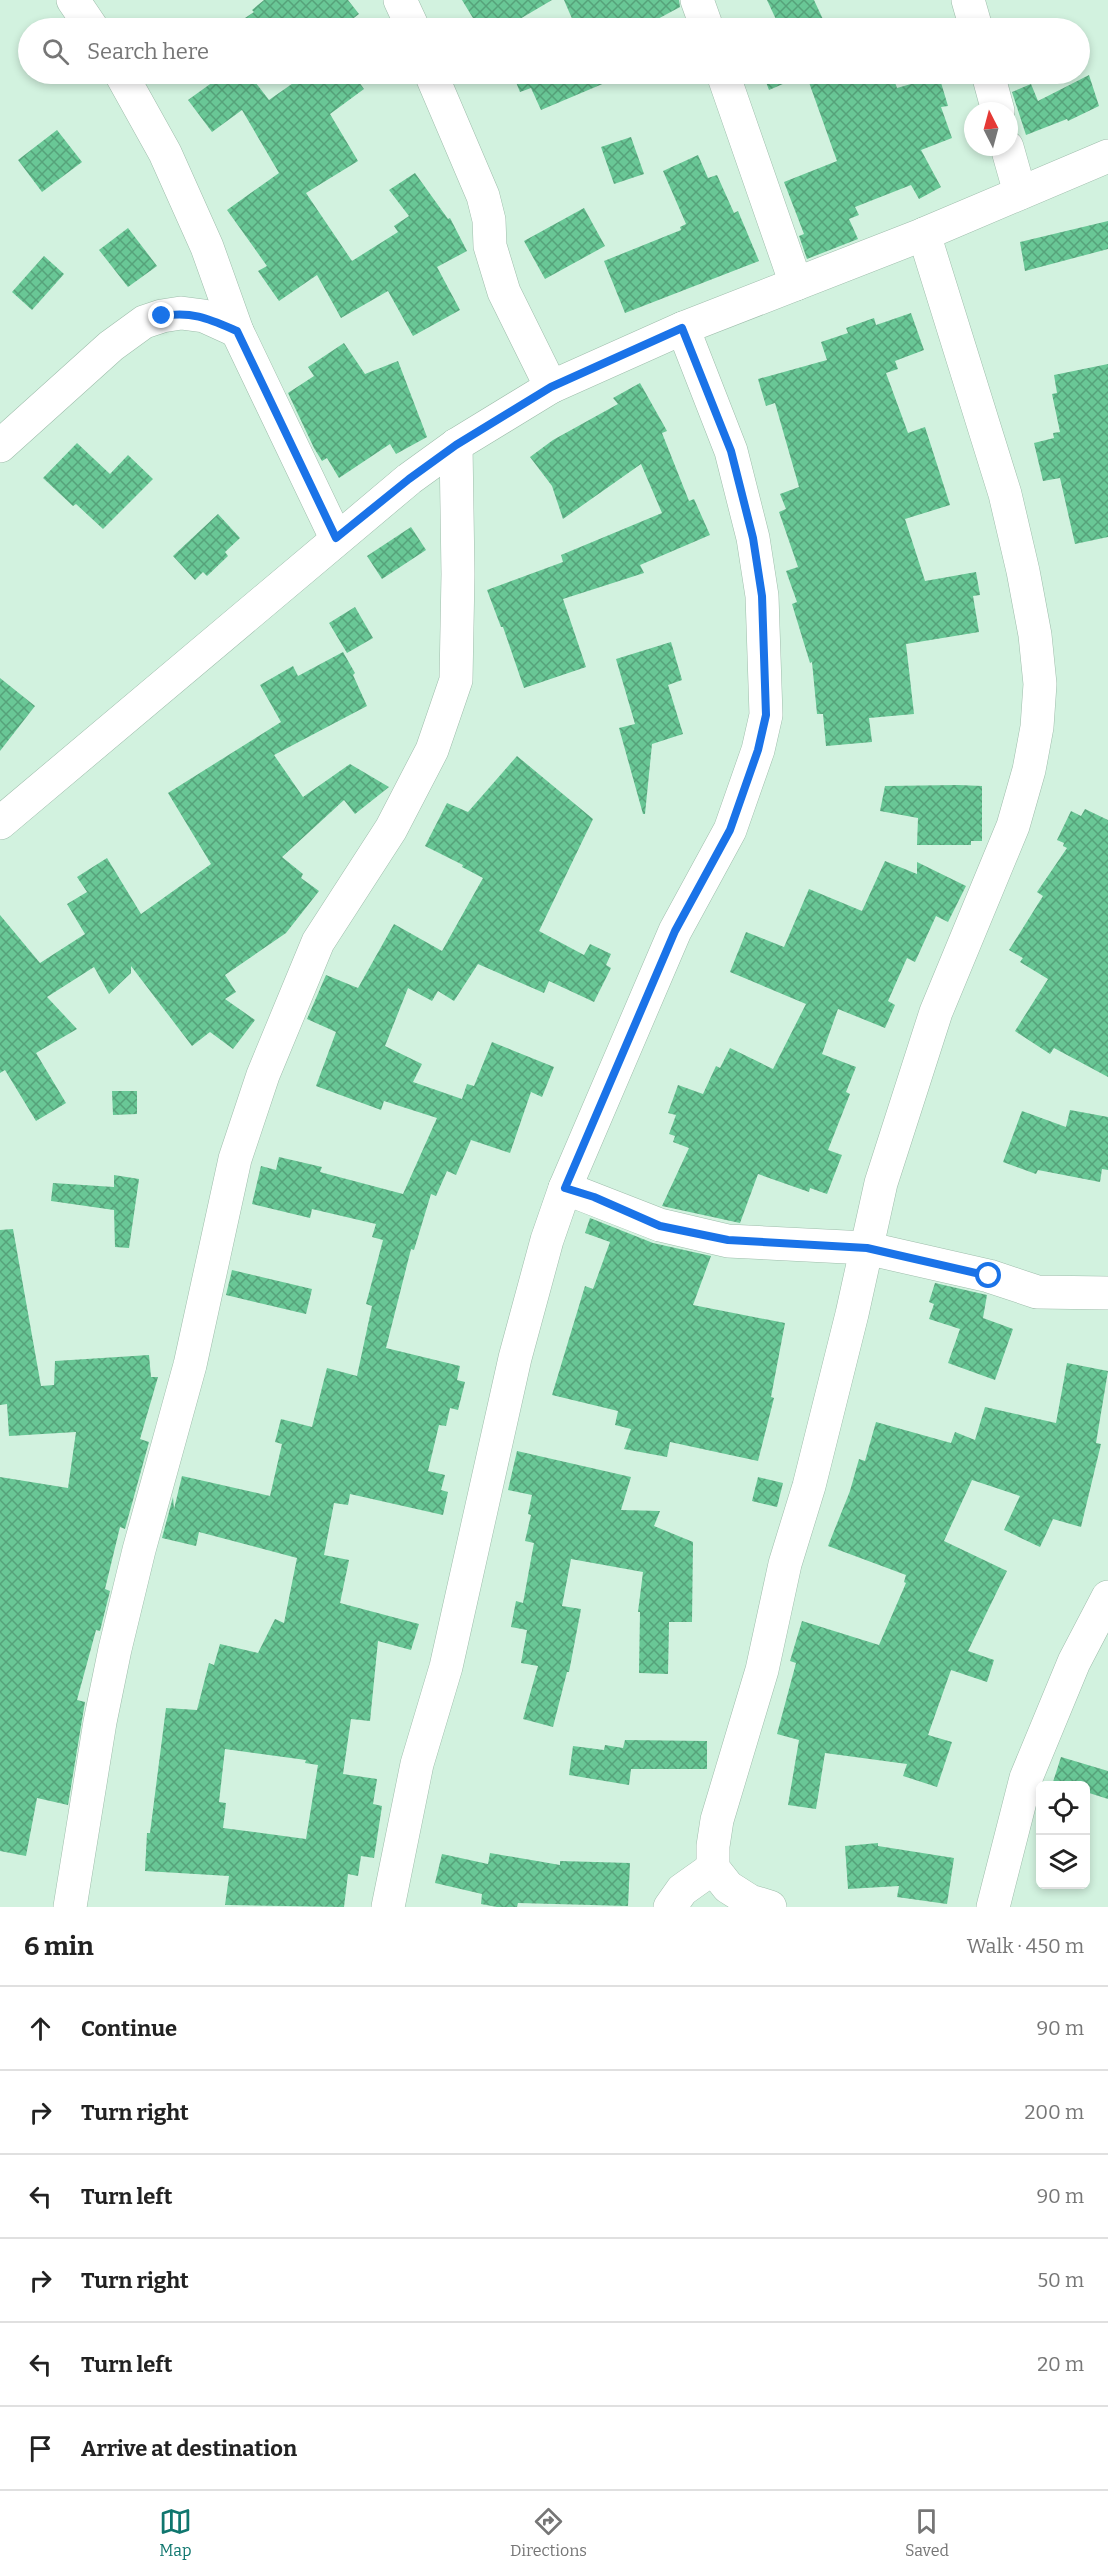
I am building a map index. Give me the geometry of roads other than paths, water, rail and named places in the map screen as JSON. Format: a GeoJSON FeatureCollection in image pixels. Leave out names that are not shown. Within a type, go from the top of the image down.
{"type":"FeatureCollection","features":[{"type":"Feature","properties":{"kind":"street"},"geometry":{"type":"LineString","coordinates":[[73,0],[85,18]]}},
{"type":"Feature","properties":{"kind":"street"},"geometry":{"type":"LineString","coordinates":[[400,0],[408,18]]}},
{"type":"Feature","properties":{"kind":"street"},"geometry":{"type":"LineString","coordinates":[[697,0],[703,18]]}},
{"type":"Feature","properties":{"kind":"street"},"geometry":{"type":"LineString","coordinates":[[968,0],[973,18]]}},
{"type":"Feature","properties":{"kind":"street"},"geometry":{"type":"LineString","coordinates":[[127,84],[165,153],[207,247],[237,331],[336,538]]}},
{"type":"Feature","properties":{"kind":"street"},"geometry":{"type":"LineString","coordinates":[[436,84],[483,196],[489,220],[490,246],[504,292],[551,387]]}},
{"type":"Feature","properties":{"kind":"street"},"geometry":{"type":"LineString","coordinates":[[726,84],[796,284]]}},
{"type":"Feature","properties":{"kind":"street"},"geometry":{"type":"LineString","coordinates":[[991,84],[996,102]]}},
{"type":"Feature","properties":{"kind":"street"},"geometry":{"type":"LineString","coordinates":[[1010,156],[1020,193]]}},
{"type":"Feature","properties":{"kind":"street"},"geometry":{"type":"LineString","coordinates":[[0,823],[336,538],[409,479],[456,445],[551,387],[682,328],[924,234],[1108,156]]}},
{"type":"Feature","properties":{"kind":"street"},"geometry":{"type":"LineString","coordinates":[[770,1907],[750,1901],[729,1887],[713,1868],[713,1846],[717,1820],[762,1670],[785,1564],[809,1486],[881,1183],[936,1012],[1013,826],[1029,770],[1040,684],[1035,635],[1005,494],[924,234]]}},
{"type":"Feature","properties":{"kind":"street"},"geometry":{"type":"LineString","coordinates":[[0,446],[111,346],[144,322],[182,313],[204,316],[237,331]]}},
{"type":"Feature","properties":{"kind":"street"},"geometry":{"type":"LineString","coordinates":[[388,1907],[417,1764],[446,1667],[515,1358],[547,1240],[565,1188],[675,931],[730,830],[758,750],[766,715],[762,596],[753,538],[731,451],[682,328]]}},
{"type":"Feature","properties":{"kind":"street"},"geometry":{"type":"LineString","coordinates":[[70,1907],[100,1722],[115,1648],[139,1550],[190,1365],[235,1159],[262,1075],[318,942],[391,829],[432,750],[456,680],[458,574],[456,445]]}},
{"type":"Feature","properties":{"kind":"street"},"geometry":{"type":"LineString","coordinates":[[565,1188],[594,1197],[660,1226],[728,1240],[867,1248],[989,1276],[1037,1292],[1108,1293]]}},
{"type":"Feature","properties":{"kind":"street"},"geometry":{"type":"LineString","coordinates":[[993,1907],[1026,1778],[1074,1662],[1108,1597]]}},
{"type":"Feature","properties":{"kind":"street"},"geometry":{"type":"LineString","coordinates":[[670,1907],[682,1890],[713,1868]]}}]}
